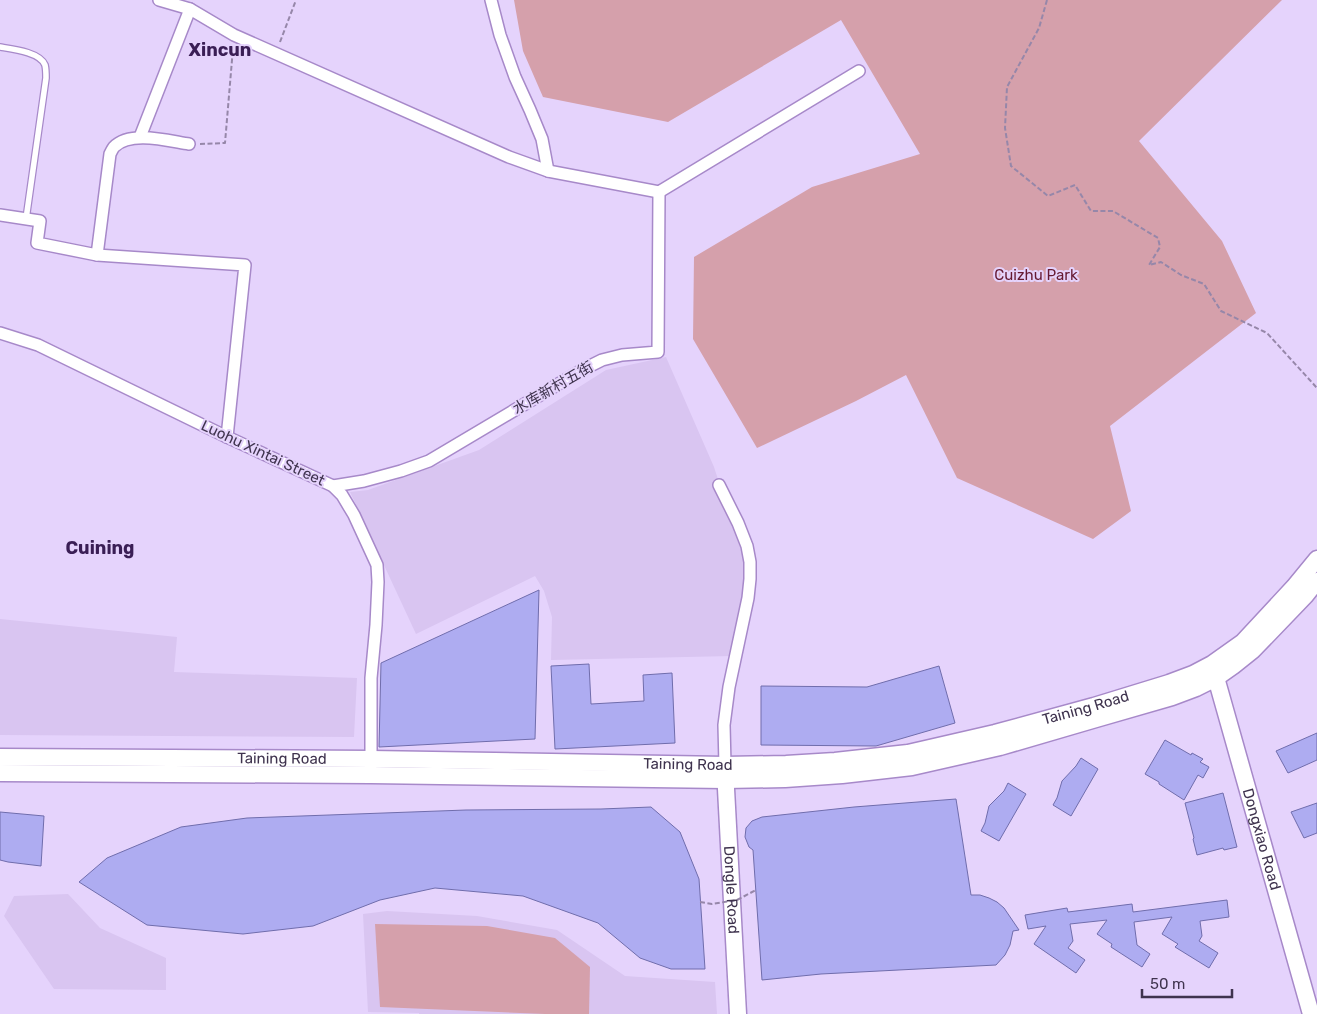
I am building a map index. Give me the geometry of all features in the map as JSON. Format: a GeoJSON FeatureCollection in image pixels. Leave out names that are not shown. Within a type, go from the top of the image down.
{"type":"FeatureCollection","features":[{"type":"Feature","properties":{"kind":"main road","name":"Taining Road"},"geometry":{"type":"LineString","coordinates":[[0,757],[371,767],[725,773],[786,779],[912,767],[1000,747],[1196,688],[1243,642],[1317,559]]}},
{"type":"Feature","properties":{"kind":"main road","name":"Taining Road"},"geometry":{"type":"LineString","coordinates":[[1214,671],[1233,666],[1252,650],[1317,581]]}},
{"type":"Feature","properties":{"kind":"main road","name":"Dongxiao Road"},"geometry":{"type":"LineString","coordinates":[[1214,671],[1311,1014]]}},
{"type":"Feature","properties":{"kind":"main road","name":"Taining Road"},"geometry":{"type":"LineString","coordinates":[[0,773],[371,767]]}},
{"type":"Feature","properties":{"kind":"main road","name":"Dongle Road"},"geometry":{"type":"LineString","coordinates":[[725,773],[738,1014]]}},
{"type":"Feature","properties":{"kind":"street"},"geometry":{"type":"LineString","coordinates":[[159,0],[190,9],[234,36],[508,157],[548,171],[659,192],[859,71]]}},
{"type":"Feature","properties":{"kind":"street"},"geometry":{"type":"LineString","coordinates":[[491,0],[500,34],[515,77],[542,139],[548,171]]}},
{"type":"Feature","properties":{"kind":"street"},"geometry":{"type":"LineString","coordinates":[[140,137],[190,9]]}},
{"type":"Feature","properties":{"kind":"street"},"geometry":{"type":"LineString","coordinates":[[97,255],[110,154],[113,148],[120,143],[140,137],[189,144]]}},
{"type":"Feature","properties":{"kind":"street","name":"水库新村五街"},"geometry":{"type":"LineString","coordinates":[[333,486],[401,471],[429,461],[602,360],[622,355],[658,352],[659,192]]}},
{"type":"Feature","properties":{"kind":"street"},"geometry":{"type":"LineString","coordinates":[[0,215],[40,221],[37,243],[97,255],[245,266],[227,437]]}},
{"type":"Feature","properties":{"kind":"street","name":"Luohu Xintai Street"},"geometry":{"type":"LineString","coordinates":[[0,333],[38,345],[227,437],[333,486],[342,495],[354,515],[377,565],[376,625],[371,678],[371,767]]}},
{"type":"Feature","properties":{"kind":"street"},"geometry":{"type":"LineString","coordinates":[[718,485],[738,523],[747,546],[750,562],[748,598],[729,687],[724,725],[725,773]]}},
{"type":"Feature","properties":{"kind":"lane"},"geometry":{"type":"LineString","coordinates":[[0,47],[34,54],[42,59],[46,66],[46,78],[26,219]]}},
{"type":"Feature","properties":{"kind":"path"},"geometry":{"type":"LineString","coordinates":[[276,54],[296,0]]}},
{"type":"Feature","properties":{"kind":"path"},"geometry":{"type":"LineString","coordinates":[[1047,0],[1039,28],[1007,87],[1005,128],[1010,166],[1048,196],[1075,185],[1090,211],[1113,211],[1158,238],[1160,248],[1149,265],[1161,262],[1180,276],[1204,284],[1221,311],[1267,333],[1317,388]]}},
{"type":"Feature","properties":{"kind":"path"},"geometry":{"type":"LineString","coordinates":[[189,144],[225,143],[234,36]]}},
{"type":"Feature","properties":{"kind":"path"},"geometry":{"type":"LineString","coordinates":[[700,902],[712,904],[737,900],[756,890]]}},
{"type":"Feature","properties":{"kind":"shaded area"},"geometry":{"type":"Polygon","coordinates":[[[666,357],[714,467],[746,566],[741,615],[732,656],[551,660],[552,617],[544,591],[535,576],[416,634],[350,492],[368,490],[479,450],[606,370],[666,357]]]}},
{"type":"Feature","properties":{"kind":"shaded area"},"geometry":{"type":"Polygon","coordinates":[[[0,619],[177,637],[174,672],[357,678],[354,737],[0,735],[0,619]]]}},
{"type":"Feature","properties":{"kind":"shaded area"},"geometry":{"type":"Polygon","coordinates":[[[68,894],[100,928],[166,958],[166,990],[54,989],[4,916],[14,896],[68,894]]]}},
{"type":"Feature","properties":{"kind":"shaded area"},"geometry":{"type":"Polygon","coordinates":[[[387,911],[477,916],[557,930],[625,976],[715,982],[717,1014],[419,1014],[368,1012],[363,914],[387,911]]]}},
{"type":"Feature","properties":{"kind":"green space","name":"Cuizhu Park"},"geometry":{"type":"Polygon","coordinates":[[[514,0],[1282,0],[1139,141],[1222,241],[1256,313],[1110,426],[1131,511],[1093,539],[957,478],[906,375],[757,448],[693,339],[694,257],[812,187],[920,154],[841,20],[668,122],[543,97],[523,51],[514,0]]]}},
{"type":"Feature","properties":{"kind":"green space"},"geometry":{"type":"Polygon","coordinates":[[[375,924],[487,926],[555,938],[590,967],[589,1014],[380,1007],[375,924]]]}},
{"type":"Feature","properties":{"kind":"building"},"geometry":{"type":"Polygon","coordinates":[[[539,590],[535,739],[379,747],[381,663],[539,590]]]}},
{"type":"Feature","properties":{"kind":"building"},"geometry":{"type":"Polygon","coordinates":[[[589,664],[591,704],[644,701],[643,675],[672,673],[675,743],[555,749],[551,666],[589,664]]]}},
{"type":"Feature","properties":{"kind":"building"},"geometry":{"type":"Polygon","coordinates":[[[939,666],[955,723],[876,746],[761,745],[761,686],[867,687],[939,666]]]}},
{"type":"Feature","properties":{"kind":"building"},"geometry":{"type":"Polygon","coordinates":[[[1317,733],[1317,760],[1288,773],[1276,751],[1317,733]]]}},
{"type":"Feature","properties":{"kind":"building"},"geometry":{"type":"Polygon","coordinates":[[[1165,740],[1191,755],[1192,753],[1203,759],[1200,762],[1209,767],[1203,778],[1198,775],[1184,800],[1145,774],[1165,740]]]}},
{"type":"Feature","properties":{"kind":"building"},"geometry":{"type":"Polygon","coordinates":[[[1081,758],[1098,769],[1071,816],[1053,805],[1062,781],[1081,758]]]}},
{"type":"Feature","properties":{"kind":"building"},"geometry":{"type":"Polygon","coordinates":[[[1008,783],[1026,794],[999,841],[981,831],[989,806],[1004,791],[1008,783]]]}},
{"type":"Feature","properties":{"kind":"building"},"geometry":{"type":"Polygon","coordinates":[[[1223,793],[1237,847],[1224,850],[1223,848],[1197,855],[1185,803],[1223,793]]]}},
{"type":"Feature","properties":{"kind":"building"},"geometry":{"type":"Polygon","coordinates":[[[956,799],[971,895],[980,895],[997,902],[1004,908],[1019,930],[1013,931],[1010,945],[1005,955],[996,965],[821,974],[762,980],[753,850],[749,847],[745,837],[746,828],[752,821],[762,817],[854,807],[956,799]]]}},
{"type":"Feature","properties":{"kind":"building"},"geometry":{"type":"Polygon","coordinates":[[[1317,803],[1317,833],[1304,838],[1291,812],[1317,803]]]}},
{"type":"Feature","properties":{"kind":"building"},"geometry":{"type":"Polygon","coordinates":[[[651,807],[680,832],[699,879],[705,969],[671,969],[640,958],[598,923],[523,896],[435,888],[380,900],[313,926],[243,934],[147,925],[79,882],[107,858],[181,827],[247,818],[466,810],[651,807]]]}},
{"type":"Feature","properties":{"kind":"building"},"geometry":{"type":"Polygon","coordinates":[[[0,812],[44,816],[41,866],[0,860],[0,812]]]}},
{"type":"Feature","properties":{"kind":"building"},"geometry":{"type":"Polygon","coordinates":[[[1227,900],[1229,917],[1200,921],[1202,936],[1199,941],[1218,953],[1209,968],[1175,947],[1178,944],[1162,934],[1172,917],[1134,922],[1137,945],[1150,954],[1142,967],[1111,947],[1112,944],[1097,934],[1107,920],[1070,924],[1073,941],[1068,948],[1085,960],[1076,973],[1034,944],[1046,926],[1028,929],[1025,915],[1067,908],[1068,912],[1132,904],[1133,912],[1227,900]]]}},
{"type":"Feature","properties":{"kind":"district","name":"Xincun"},"geometry":{"type":"Point","coordinates":[220,50]}},
{"type":"Feature","properties":{"kind":"district","name":"Cuining"},"geometry":{"type":"Point","coordinates":[100,548]}}]}
